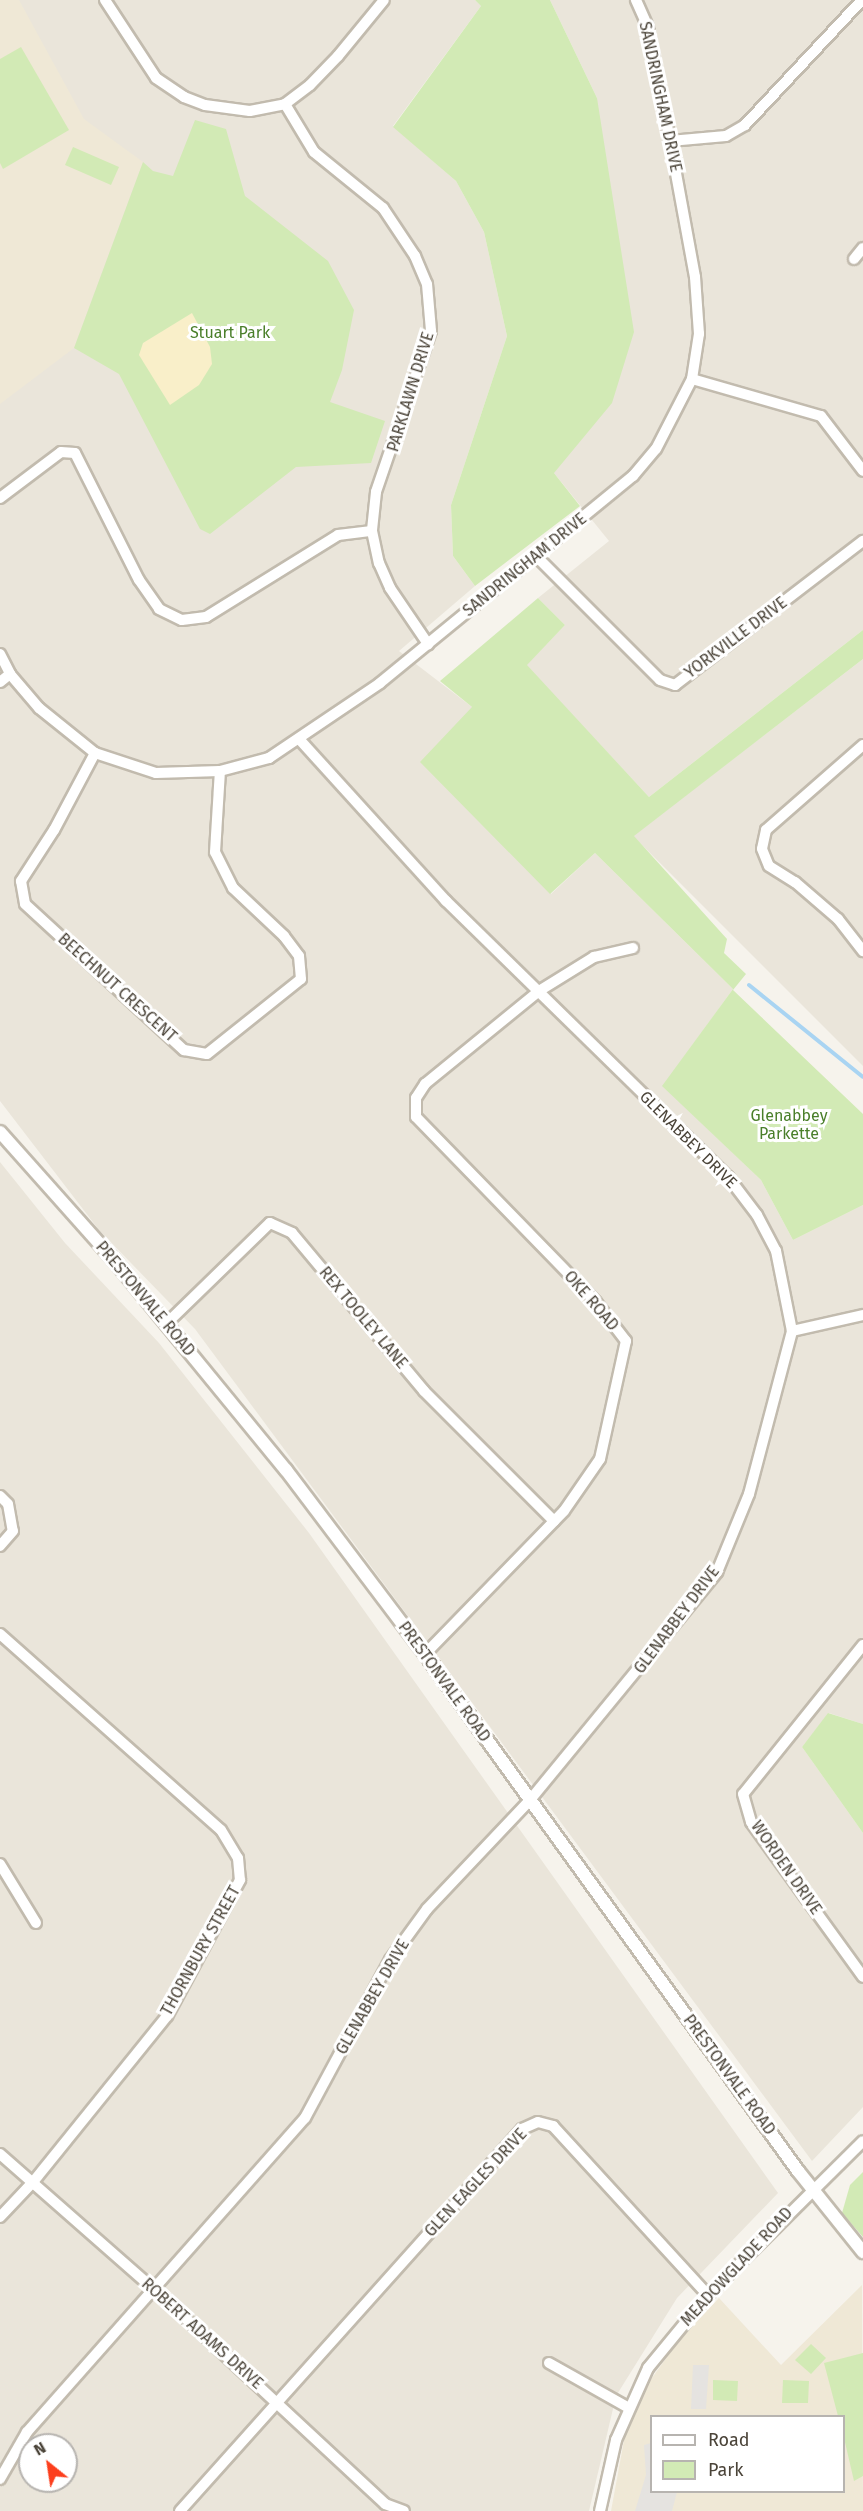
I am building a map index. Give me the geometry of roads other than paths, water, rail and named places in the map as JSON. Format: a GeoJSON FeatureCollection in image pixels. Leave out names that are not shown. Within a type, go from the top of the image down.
{"type":"FeatureCollection","features":[{"type":"Feature","properties":{"kind":"street"},"geometry":{"type":"LineString","coordinates":[[105,0],[144,64],[184,97],[229,111],[265,110],[285,104],[338,56],[384,0]]}},
{"type":"Feature","properties":{"kind":"street","name":"SANDRINGHAM DRIVE"},"geometry":{"type":"LineString","coordinates":[[0,654],[10,674],[39,708],[95,753],[156,773],[220,771],[269,758],[299,739],[428,644],[633,476],[656,449],[692,379],[699,334],[695,277],[670,141],[648,27],[636,0]]}},
{"type":"Feature","properties":{"kind":"street"},"geometry":{"type":"LineString","coordinates":[[670,141],[726,136],[746,126],[862,0]]}},
{"type":"Feature","properties":{"kind":"street","name":"PARKLAWN DRIVE"},"geometry":{"type":"LineString","coordinates":[[285,104],[314,153],[383,208],[410,247],[426,284],[431,331],[376,492],[372,531],[379,563],[390,588],[428,644]]}},
{"type":"Feature","properties":{"kind":"street"},"geometry":{"type":"LineString","coordinates":[[854,259],[863,248]]}},
{"type":"Feature","properties":{"kind":"street"},"geometry":{"type":"LineString","coordinates":[[692,379],[821,416],[863,471]]}},
{"type":"Feature","properties":{"kind":"street"},"geometry":{"type":"LineString","coordinates":[[0,498],[61,452],[75,453],[139,580],[159,609],[182,620],[206,618],[338,535],[372,531]]}},
{"type":"Feature","properties":{"kind":"street","name":"YORKVILLE DRIVE"},"geometry":{"type":"LineString","coordinates":[[536,556],[660,680],[675,685],[863,541]]}},
{"type":"Feature","properties":{"kind":"street"},"geometry":{"type":"LineString","coordinates":[[0,682],[10,674]]}},
{"type":"Feature","properties":{"kind":"street","name":"GLENABBEY DRIVE"},"geometry":{"type":"LineString","coordinates":[[0,2479],[27,2432],[305,2118],[390,1960],[427,1909],[530,1800],[717,1572],[749,1494],[792,1331],[776,1251],[757,1215],[728,1177],[446,901],[299,739]]}},
{"type":"Feature","properties":{"kind":"street"},"geometry":{"type":"LineString","coordinates":[[863,745],[766,830],[762,849],[769,866],[795,882],[838,920],[863,951]]}},
{"type":"Feature","properties":{"kind":"street","name":"BEECHNUT CRESCENT"},"geometry":{"type":"LineString","coordinates":[[95,753],[54,830],[21,881],[26,904],[184,1050],[207,1054],[301,980],[299,956],[284,936],[233,888],[215,852],[220,771]]}},
{"type":"Feature","properties":{"kind":"street","name":"OKE ROAD"},"geometry":{"type":"LineString","coordinates":[[425,1654],[554,1521],[600,1459],[626,1341],[596,1302],[416,1117],[416,1098],[425,1084],[539,992],[594,957],[633,948]]}},
{"type":"Feature","properties":{"kind":"street","name":"PRESTONVALE ROAD"},"geometry":{"type":"LineString","coordinates":[[0,1132],[166,1324],[286,1470],[425,1654],[811,2189],[863,2252]]}},
{"type":"Feature","properties":{"kind":"street","name":"REX TOOLEY LANE"},"geometry":{"type":"LineString","coordinates":[[166,1324],[270,1223],[292,1233],[424,1391],[554,1521]]}},
{"type":"Feature","properties":{"kind":"street"},"geometry":{"type":"LineString","coordinates":[[792,1331],[863,1315]]}},
{"type":"Feature","properties":{"kind":"street"},"geometry":{"type":"LineString","coordinates":[[0,1496],[8,1504],[13,1531],[0,1546]]}},
{"type":"Feature","properties":{"kind":"street","name":"THORNBURY STREET"},"geometry":{"type":"LineString","coordinates":[[0,1634],[221,1830],[238,1858],[240,1880],[166,2016],[33,2182],[0,2217]]}},
{"type":"Feature","properties":{"kind":"street","name":"WORDEN DRIVE"},"geometry":{"type":"LineString","coordinates":[[863,1645],[743,1794],[751,1822],[863,1977]]}},
{"type":"Feature","properties":{"kind":"street"},"geometry":{"type":"LineString","coordinates":[[0,1864],[36,1923]]}},
{"type":"Feature","properties":{"kind":"street","name":"GLEN EAGLES DRIVE"},"geometry":{"type":"LineString","coordinates":[[180,2511],[522,2129],[538,2122],[553,2126],[708,2295]]}},
{"type":"Feature","properties":{"kind":"street","name":"MEADOWGLADE ROAD"},"geometry":{"type":"LineString","coordinates":[[600,2511],[627,2407],[648,2368],[708,2295],[811,2189],[863,2141]]}},
{"type":"Feature","properties":{"kind":"street","name":"ROBERT ADAMS DRIVE"},"geometry":{"type":"LineString","coordinates":[[0,2154],[155,2290],[278,2403],[382,2508],[404,2511]]}},
{"type":"Feature","properties":{"kind":"street"},"geometry":{"type":"LineString","coordinates":[[549,2363],[627,2407]]}},
{"type":"Feature","properties":{"kind":"waterway"},"geometry":{"type":"LineString","coordinates":[[749,985],[863,1077]]}},
{"type":"Feature","properties":{"kind":"park label","name":"Stuart Park"},"geometry":{"type":"Point","coordinates":[230,333]}},
{"type":"Feature","properties":{"kind":"park label","name":"Glenabbey Parkette"},"geometry":{"type":"Point","coordinates":[789,1125]}}]}
